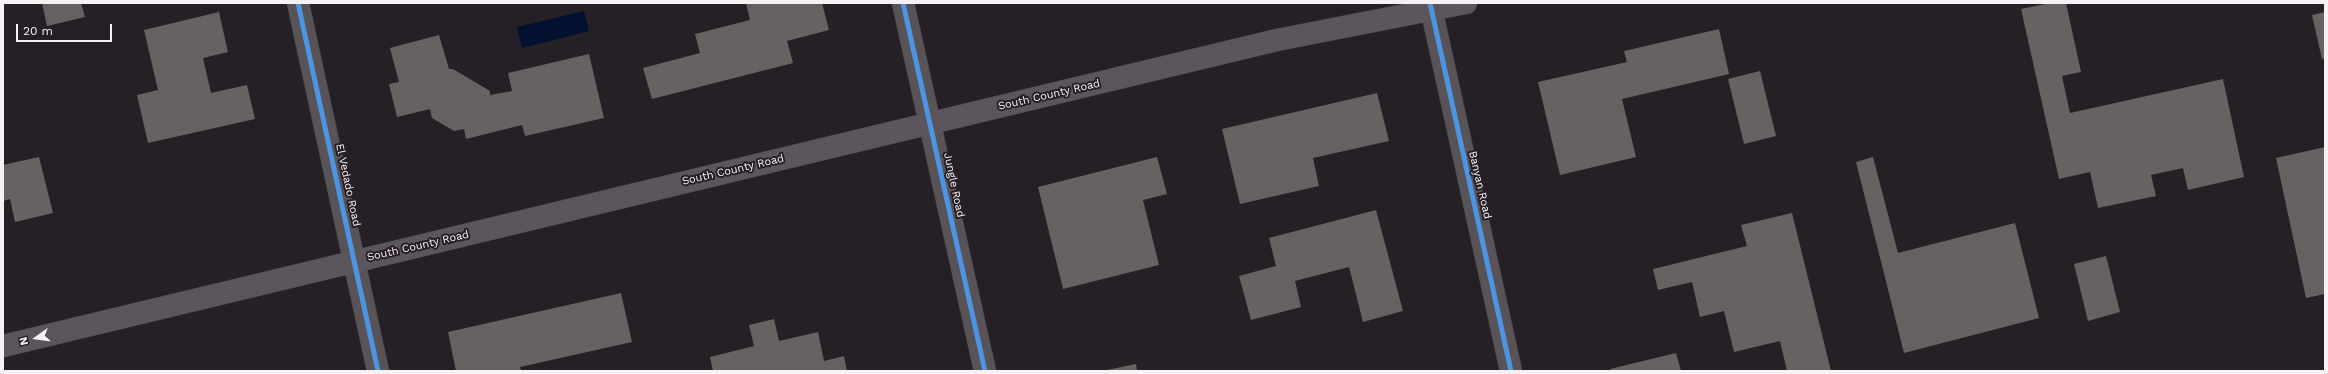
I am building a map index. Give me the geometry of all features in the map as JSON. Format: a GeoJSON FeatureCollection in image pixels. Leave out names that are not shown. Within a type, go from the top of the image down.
{"type":"FeatureCollection","features":[{"type":"Feature","properties":{"kind":"main road","name":"South County Road"},"geometry":{"type":"LineString","coordinates":[[3,346],[1277,40],[1430,6],[1466,3]]}},
{"type":"Feature","properties":{"kind":"street","name":"El Vedado Road"},"geometry":{"type":"LineString","coordinates":[[298,3],[378,371]]}},
{"type":"Feature","properties":{"kind":"street","name":"Jungle Road"},"geometry":{"type":"LineString","coordinates":[[903,3],[984,371]]}},
{"type":"Feature","properties":{"kind":"street","name":"Banyan Road"},"geometry":{"type":"LineString","coordinates":[[1430,6],[1511,371]]}},
{"type":"Feature","properties":{"kind":"water"},"geometry":{"type":"Polygon","coordinates":[[[584,11],[589,31],[522,48],[517,27],[584,11]]]}},
{"type":"Feature","properties":{"kind":"building"},"geometry":{"type":"Polygon","coordinates":[[[42,3],[81,3],[85,17],[47,26],[42,3]]]}},
{"type":"Feature","properties":{"kind":"building"},"geometry":{"type":"Polygon","coordinates":[[[746,3],[822,3],[829,30],[787,41],[793,63],[652,99],[643,68],[700,53],[695,34],[750,20],[746,3]]]}},
{"type":"Feature","properties":{"kind":"building"},"geometry":{"type":"Polygon","coordinates":[[[2050,3],[2066,3],[2081,72],[2062,76],[2070,113],[2223,79],[2244,177],[2188,190],[2183,168],[2151,175],[2156,196],[2098,208],[2090,172],[2059,179],[2021,9],[2050,3]]]}},
{"type":"Feature","properties":{"kind":"building"},"geometry":{"type":"Polygon","coordinates":[[[219,12],[228,52],[203,58],[211,93],[247,85],[255,119],[148,143],[137,95],[158,90],[144,30],[219,12]]]}},
{"type":"Feature","properties":{"kind":"building"},"geometry":{"type":"Polygon","coordinates":[[[2325,12],[2325,58],[2322,59],[2312,15],[2325,12]]]}},
{"type":"Feature","properties":{"kind":"building"},"geometry":{"type":"Polygon","coordinates":[[[1719,29],[1729,74],[1622,99],[1636,157],[1560,175],[1538,82],[1627,62],[1624,51],[1719,29]]]}},
{"type":"Feature","properties":{"kind":"building"},"geometry":{"type":"Polygon","coordinates":[[[439,35],[449,69],[453,69],[490,91],[490,95],[512,91],[508,73],[589,54],[604,118],[525,136],[522,125],[466,139],[464,129],[454,131],[432,118],[430,109],[397,117],[389,84],[399,82],[390,48],[439,35]]]}},
{"type":"Feature","properties":{"kind":"building"},"geometry":{"type":"Polygon","coordinates":[[[1760,71],[1776,136],[1744,144],[1728,79],[1760,71]]]}},
{"type":"Feature","properties":{"kind":"building"},"geometry":{"type":"Polygon","coordinates":[[[1377,93],[1389,141],[1313,158],[1319,186],[1240,204],[1222,129],[1377,93]]]}},
{"type":"Feature","properties":{"kind":"building"},"geometry":{"type":"Polygon","coordinates":[[[2325,147],[2325,294],[2306,298],[2276,158],[2325,147]]]}},
{"type":"Feature","properties":{"kind":"building"},"geometry":{"type":"Polygon","coordinates":[[[39,157],[53,213],[15,222],[10,199],[3,201],[3,165],[39,157]]]}},
{"type":"Feature","properties":{"kind":"building"},"geometry":{"type":"Polygon","coordinates":[[[1157,157],[1167,194],[1143,200],[1159,265],[1063,289],[1038,187],[1157,157]]]}},
{"type":"Feature","properties":{"kind":"building"},"geometry":{"type":"Polygon","coordinates":[[[1873,157],[1898,253],[2015,223],[2039,318],[1904,353],[1856,162],[1873,157]]]}},
{"type":"Feature","properties":{"kind":"building"},"geometry":{"type":"Polygon","coordinates":[[[1376,210],[1403,311],[1363,322],[1349,267],[1295,281],[1301,307],[1251,320],[1239,276],[1276,266],[1269,238],[1376,210]]]}},
{"type":"Feature","properties":{"kind":"building"},"geometry":{"type":"Polygon","coordinates":[[[1792,213],[1831,371],[1787,371],[1780,341],[1734,352],[1724,311],[1700,317],[1692,282],[1658,290],[1653,269],[1747,246],[1741,225],[1792,213]]]}},
{"type":"Feature","properties":{"kind":"building"},"geometry":{"type":"Polygon","coordinates":[[[2106,256],[2120,312],[2088,321],[2074,264],[2106,256]]]}},
{"type":"Feature","properties":{"kind":"building"},"geometry":{"type":"Polygon","coordinates":[[[621,293],[632,342],[520,367],[521,371],[456,371],[448,332],[621,293]]]}},
{"type":"Feature","properties":{"kind":"building"},"geometry":{"type":"Polygon","coordinates":[[[774,319],[779,341],[818,332],[824,361],[844,356],[847,371],[713,371],[710,357],[754,346],[749,325],[774,319]]]}},
{"type":"Feature","properties":{"kind":"building"},"geometry":{"type":"Polygon","coordinates":[[[1676,353],[1681,371],[1611,371],[1610,369],[1676,353]]]}},
{"type":"Feature","properties":{"kind":"building"},"geometry":{"type":"Polygon","coordinates":[[[1136,364],[1137,371],[1107,371],[1107,370],[1136,364]]]}},
{"type":"Feature","properties":{"kind":"cycle path"},"geometry":{"type":"LineString","coordinates":[[298,3],[378,371]]}},
{"type":"Feature","properties":{"kind":"cycle path"},"geometry":{"type":"LineString","coordinates":[[903,3],[985,371]]}},
{"type":"Feature","properties":{"kind":"cycle path"},"geometry":{"type":"LineString","coordinates":[[1430,3],[1511,371]]}}]}
